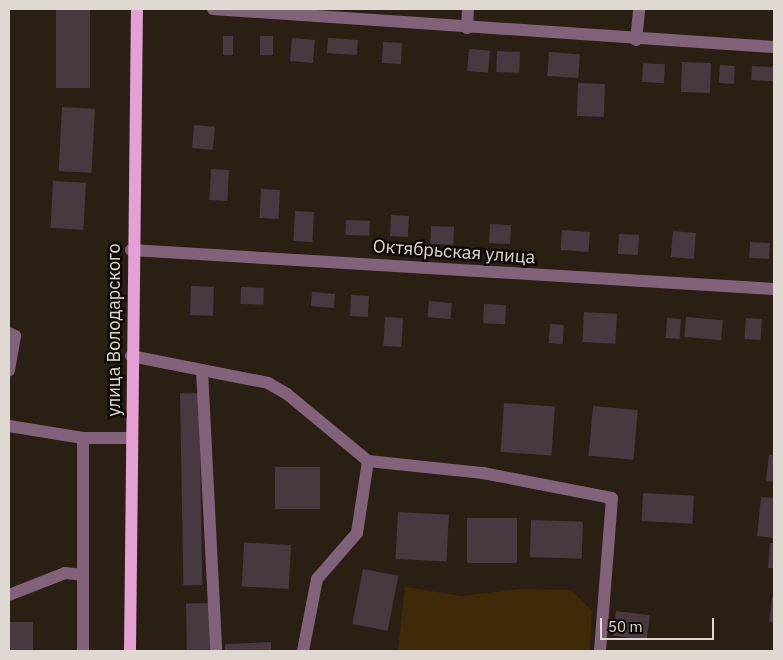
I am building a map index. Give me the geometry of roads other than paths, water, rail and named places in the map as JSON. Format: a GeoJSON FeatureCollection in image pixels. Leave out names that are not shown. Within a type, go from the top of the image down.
{"type":"FeatureCollection","features":[{"type":"Feature","properties":{"kind":"main road","name":"улица Володарского"},"geometry":{"type":"LineString","coordinates":[[130,651],[131,250],[137,9]]}},
{"type":"Feature","properties":{"kind":"street"},"geometry":{"type":"LineString","coordinates":[[213,9],[636,40],[774,46]]}},
{"type":"Feature","properties":{"kind":"street"},"geometry":{"type":"LineString","coordinates":[[467,28],[468,9]]}},
{"type":"Feature","properties":{"kind":"street"},"geometry":{"type":"LineString","coordinates":[[636,40],[638,9]]}},
{"type":"Feature","properties":{"kind":"street","name":"Октябрьская улица"},"geometry":{"type":"LineString","coordinates":[[131,250],[774,289]]}},
{"type":"Feature","properties":{"kind":"street"},"geometry":{"type":"LineString","coordinates":[[9,333],[15,336],[9,370]]}},
{"type":"Feature","properties":{"kind":"street"},"geometry":{"type":"LineString","coordinates":[[131,356],[268,384],[287,394],[368,461],[483,473],[612,498],[600,651]]}},
{"type":"Feature","properties":{"kind":"street"},"geometry":{"type":"LineString","coordinates":[[202,370],[216,651]]}},
{"type":"Feature","properties":{"kind":"street"},"geometry":{"type":"LineString","coordinates":[[9,426],[83,438],[131,438]]}},
{"type":"Feature","properties":{"kind":"street"},"geometry":{"type":"LineString","coordinates":[[83,438],[83,651]]}},
{"type":"Feature","properties":{"kind":"street"},"geometry":{"type":"LineString","coordinates":[[303,651],[317,580],[357,533],[368,461]]}},
{"type":"Feature","properties":{"kind":"street"},"geometry":{"type":"LineString","coordinates":[[9,595],[65,573],[83,575]]}}]}
